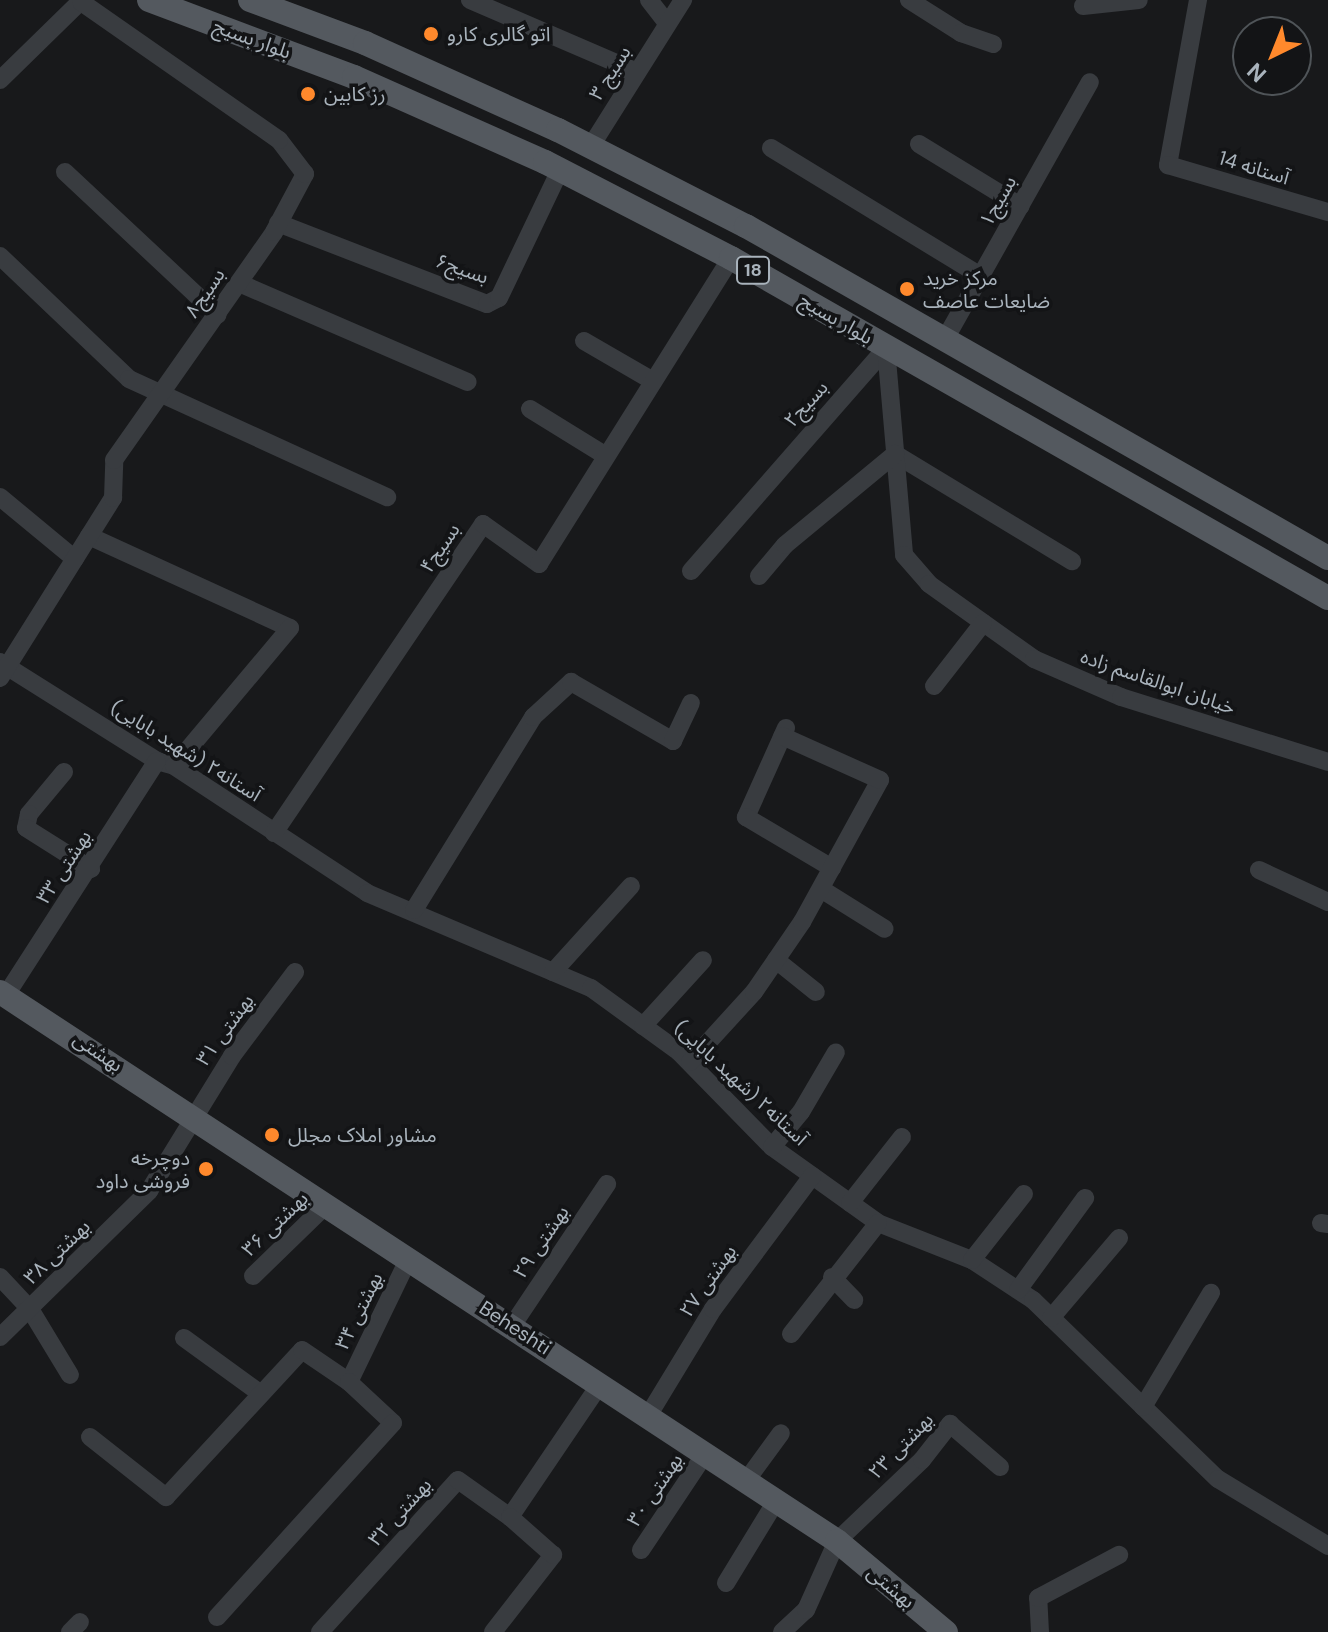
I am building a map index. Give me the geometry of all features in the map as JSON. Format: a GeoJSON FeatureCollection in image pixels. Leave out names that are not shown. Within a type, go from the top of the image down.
{"type":"FeatureCollection","features":[{"type":"Feature","properties":{"kind":"main road","name":"بلوار بسیج"},"geometry":{"type":"LineString","coordinates":[[149,0],[354,77],[560,170],[731,258],[1328,598]]}},
{"type":"Feature","properties":{"kind":"main road","name":"بلوار بسیج"},"geometry":{"type":"LineString","coordinates":[[250,0],[365,43],[591,146],[746,226],[1328,558]]}},
{"type":"Feature","properties":{"kind":"main road","name":"بهشتی"},"geometry":{"type":"LineString","coordinates":[[3,993],[194,1116]]}},
{"type":"Feature","properties":{"kind":"main road","name":"Beheshti"},"geometry":{"type":"LineString","coordinates":[[194,1116],[837,1541]]}},
{"type":"Feature","properties":{"kind":"main road","name":"بهشتی"},"geometry":{"type":"LineString","coordinates":[[837,1541],[946,1632]]}},
{"type":"Feature","properties":{"kind":"street"},"geometry":{"type":"LineString","coordinates":[[470,0],[637,72]]}},
{"type":"Feature","properties":{"kind":"street"},"geometry":{"type":"LineString","coordinates":[[649,0],[667,23]]}},
{"type":"Feature","properties":{"kind":"street","name":"بسیج ۳"},"geometry":{"type":"LineString","coordinates":[[591,146],[683,0]]}},
{"type":"Feature","properties":{"kind":"street"},"geometry":{"type":"LineString","coordinates":[[909,0],[961,33],[993,44]]}},
{"type":"Feature","properties":{"kind":"street"},"geometry":{"type":"LineString","coordinates":[[1083,6],[1139,0]]}},
{"type":"Feature","properties":{"kind":"street","name":"آستانه 14"},"geometry":{"type":"LineString","coordinates":[[1198,0],[1168,165],[1328,212]]}},
{"type":"Feature","properties":{"kind":"street"},"geometry":{"type":"LineString","coordinates":[[0,80],[82,1]]}},
{"type":"Feature","properties":{"kind":"street","name":"بسیج۸"},"geometry":{"type":"LineString","coordinates":[[2,669],[113,498],[114,460],[218,315],[278,223],[305,174],[279,140],[82,1]]}},
{"type":"Feature","properties":{"kind":"street","name":"بسیج۱"},"geometry":{"type":"LineString","coordinates":[[944,341],[1090,82]]}},
{"type":"Feature","properties":{"kind":"street"},"geometry":{"type":"LineString","coordinates":[[919,144],[1020,206]]}},
{"type":"Feature","properties":{"kind":"street"},"geometry":{"type":"LineString","coordinates":[[771,148],[981,276]]}},
{"type":"Feature","properties":{"kind":"street","name":"بسیج۶"},"geometry":{"type":"LineString","coordinates":[[278,223],[487,304],[499,298],[560,170]]}},
{"type":"Feature","properties":{"kind":"street"},"geometry":{"type":"LineString","coordinates":[[65,172],[218,315]]}},
{"type":"Feature","properties":{"kind":"street"},"geometry":{"type":"LineString","coordinates":[[0,256],[129,379],[160,396],[387,497]]}},
{"type":"Feature","properties":{"kind":"street","name":"بسیج۴"},"geometry":{"type":"LineString","coordinates":[[274,833],[483,524],[539,564],[731,258]]}},
{"type":"Feature","properties":{"kind":"street"},"geometry":{"type":"LineString","coordinates":[[239,283],[468,382]]}},
{"type":"Feature","properties":{"kind":"street"},"geometry":{"type":"LineString","coordinates":[[584,341],[653,381]]}},
{"type":"Feature","properties":{"kind":"street"},"geometry":{"type":"LineString","coordinates":[[886,348],[895,454]]}},
{"type":"Feature","properties":{"kind":"street","name":"بسیج۲"},"geometry":{"type":"LineString","coordinates":[[691,571],[886,348]]}},
{"type":"Feature","properties":{"kind":"street"},"geometry":{"type":"LineString","coordinates":[[530,409],[606,456]]}},
{"type":"Feature","properties":{"kind":"street"},"geometry":{"type":"LineString","coordinates":[[895,454],[1072,561]]}},
{"type":"Feature","properties":{"kind":"street"},"geometry":{"type":"LineString","coordinates":[[759,576],[785,545],[895,454]]}},
{"type":"Feature","properties":{"kind":"street","name":"خیابان ابوالقاسم زاده"},"geometry":{"type":"LineString","coordinates":[[895,454],[904,555],[929,584],[983,623],[1034,659],[1121,697],[1328,762]]}},
{"type":"Feature","properties":{"kind":"street"},"geometry":{"type":"LineString","coordinates":[[0,497],[75,559]]}},
{"type":"Feature","properties":{"kind":"street","name":"بهشتی ۳۳"},"geometry":{"type":"LineString","coordinates":[[3,993],[165,764],[290,628],[89,536]]}},
{"type":"Feature","properties":{"kind":"street"},"geometry":{"type":"LineString","coordinates":[[934,686],[983,623]]}},
{"type":"Feature","properties":{"kind":"street","name":"آستانه۲ (شهید بابایی)"},"geometry":{"type":"LineString","coordinates":[[2,669],[165,764],[367,893],[414,910],[591,988],[690,1062],[772,1147],[878,1223],[972,1260],[1018,1290],[1218,1479],[1328,1546]]}},
{"type":"Feature","properties":{"kind":"street"},"geometry":{"type":"LineString","coordinates":[[414,910],[533,717],[571,682],[673,741],[691,703]]}},
{"type":"Feature","properties":{"kind":"street"},"geometry":{"type":"LineString","coordinates":[[690,1062],[776,960],[821,889],[880,780],[784,732],[746,817],[832,868]]}},
{"type":"Feature","properties":{"kind":"street"},"geometry":{"type":"LineString","coordinates":[[64,772],[29,814],[26,828],[91,869]]}},
{"type":"Feature","properties":{"kind":"street"},"geometry":{"type":"LineString","coordinates":[[1259,870],[1328,902]]}},
{"type":"Feature","properties":{"kind":"street"},"geometry":{"type":"LineString","coordinates":[[553,972],[631,886]]}},
{"type":"Feature","properties":{"kind":"street"},"geometry":{"type":"LineString","coordinates":[[821,889],[885,929]]}},
{"type":"Feature","properties":{"kind":"street"},"geometry":{"type":"LineString","coordinates":[[643,1026],[703,960]]}},
{"type":"Feature","properties":{"kind":"street"},"geometry":{"type":"LineString","coordinates":[[776,960],[816,992]]}},
{"type":"Feature","properties":{"kind":"street","name":"بهشتی ۳۱"},"geometry":{"type":"LineString","coordinates":[[194,1116],[295,972]]}},
{"type":"Feature","properties":{"kind":"street"},"geometry":{"type":"LineString","coordinates":[[772,1147],[801,1112],[836,1052]]}},
{"type":"Feature","properties":{"kind":"street","name":"بهشتی ۳۸"},"geometry":{"type":"LineString","coordinates":[[0,1337],[149,1191],[194,1116]]}},
{"type":"Feature","properties":{"kind":"street"},"geometry":{"type":"LineString","coordinates":[[850,1203],[902,1137]]}},
{"type":"Feature","properties":{"kind":"street","name":"بهشتی ۲۷"},"geometry":{"type":"LineString","coordinates":[[648,1416],[713,1309],[812,1176]]}},
{"type":"Feature","properties":{"kind":"street","name":"بهشتی ۲۹"},"geometry":{"type":"LineString","coordinates":[[512,1326],[607,1184]]}},
{"type":"Feature","properties":{"kind":"street"},"geometry":{"type":"LineString","coordinates":[[972,1260],[1024,1194]]}},
{"type":"Feature","properties":{"kind":"street"},"geometry":{"type":"LineString","coordinates":[[1018,1290],[1085,1198]]}},
{"type":"Feature","properties":{"kind":"street","name":"بهشتی ۳۶"},"geometry":{"type":"LineString","coordinates":[[253,1276],[327,1204]]}},
{"type":"Feature","properties":{"kind":"street"},"geometry":{"type":"LineString","coordinates":[[791,1334],[832,1277],[878,1223]]}},
{"type":"Feature","properties":{"kind":"street"},"geometry":{"type":"LineString","coordinates":[[1051,1318],[1119,1238]]}},
{"type":"Feature","properties":{"kind":"street","name":"بهشتی ۳۴"},"geometry":{"type":"LineString","coordinates":[[349,1382],[409,1258]]}},
{"type":"Feature","properties":{"kind":"street"},"geometry":{"type":"LineString","coordinates":[[0,1277],[30,1309],[70,1375]]}},
{"type":"Feature","properties":{"kind":"street"},"geometry":{"type":"LineString","coordinates":[[832,1277],[854,1300]]}},
{"type":"Feature","properties":{"kind":"street"},"geometry":{"type":"LineString","coordinates":[[1143,1407],[1211,1293]]}},
{"type":"Feature","properties":{"kind":"street"},"geometry":{"type":"LineString","coordinates":[[184,1338],[261,1394]]}},
{"type":"Feature","properties":{"kind":"street"},"geometry":{"type":"LineString","coordinates":[[90,1437],[166,1497],[302,1350],[349,1382],[393,1423],[217,1617]]}},
{"type":"Feature","properties":{"kind":"street"},"geometry":{"type":"LineString","coordinates":[[493,1632],[553,1555],[510,1517],[600,1384]]}},
{"type":"Feature","properties":{"kind":"street","name":"بهشتی ۲۳"},"geometry":{"type":"LineString","coordinates":[[837,1541],[922,1460],[950,1424],[1000,1467]]}},
{"type":"Feature","properties":{"kind":"street"},"geometry":{"type":"LineString","coordinates":[[746,1481],[781,1433]]}},
{"type":"Feature","properties":{"kind":"street","name":"بهشتی ۳۰"},"geometry":{"type":"LineString","coordinates":[[641,1550],[705,1454]]}},
{"type":"Feature","properties":{"kind":"street","name":"بهشتی ۳۲"},"geometry":{"type":"LineString","coordinates":[[320,1632],[458,1480],[510,1517]]}},
{"type":"Feature","properties":{"kind":"street"},"geometry":{"type":"LineString","coordinates":[[726,1583],[776,1501]]}},
{"type":"Feature","properties":{"kind":"street"},"geometry":{"type":"LineString","coordinates":[[782,1632],[806,1610],[837,1541]]}},
{"type":"Feature","properties":{"kind":"street"},"geometry":{"type":"LineString","coordinates":[[1040,1632],[1038,1598],[1119,1555]]}},
{"type":"Feature","properties":{"kind":"place","name":"اتو گالری کارو"},"geometry":{"type":"Point","coordinates":[431,34]}},
{"type":"Feature","properties":{"kind":"place","name":"رز کابین"},"geometry":{"type":"Point","coordinates":[308,94]}},
{"type":"Feature","properties":{"kind":"place","name":"مرکز خرید ضایعات عاصف"},"geometry":{"type":"Point","coordinates":[907,289]}},
{"type":"Feature","properties":{"kind":"place","name":"مشاور املاک مجلل"},"geometry":{"type":"Point","coordinates":[272,1135]}},
{"type":"Feature","properties":{"kind":"place","name":"دوچرخه فروشی داود"},"geometry":{"type":"Point","coordinates":[206,1169]}}]}
